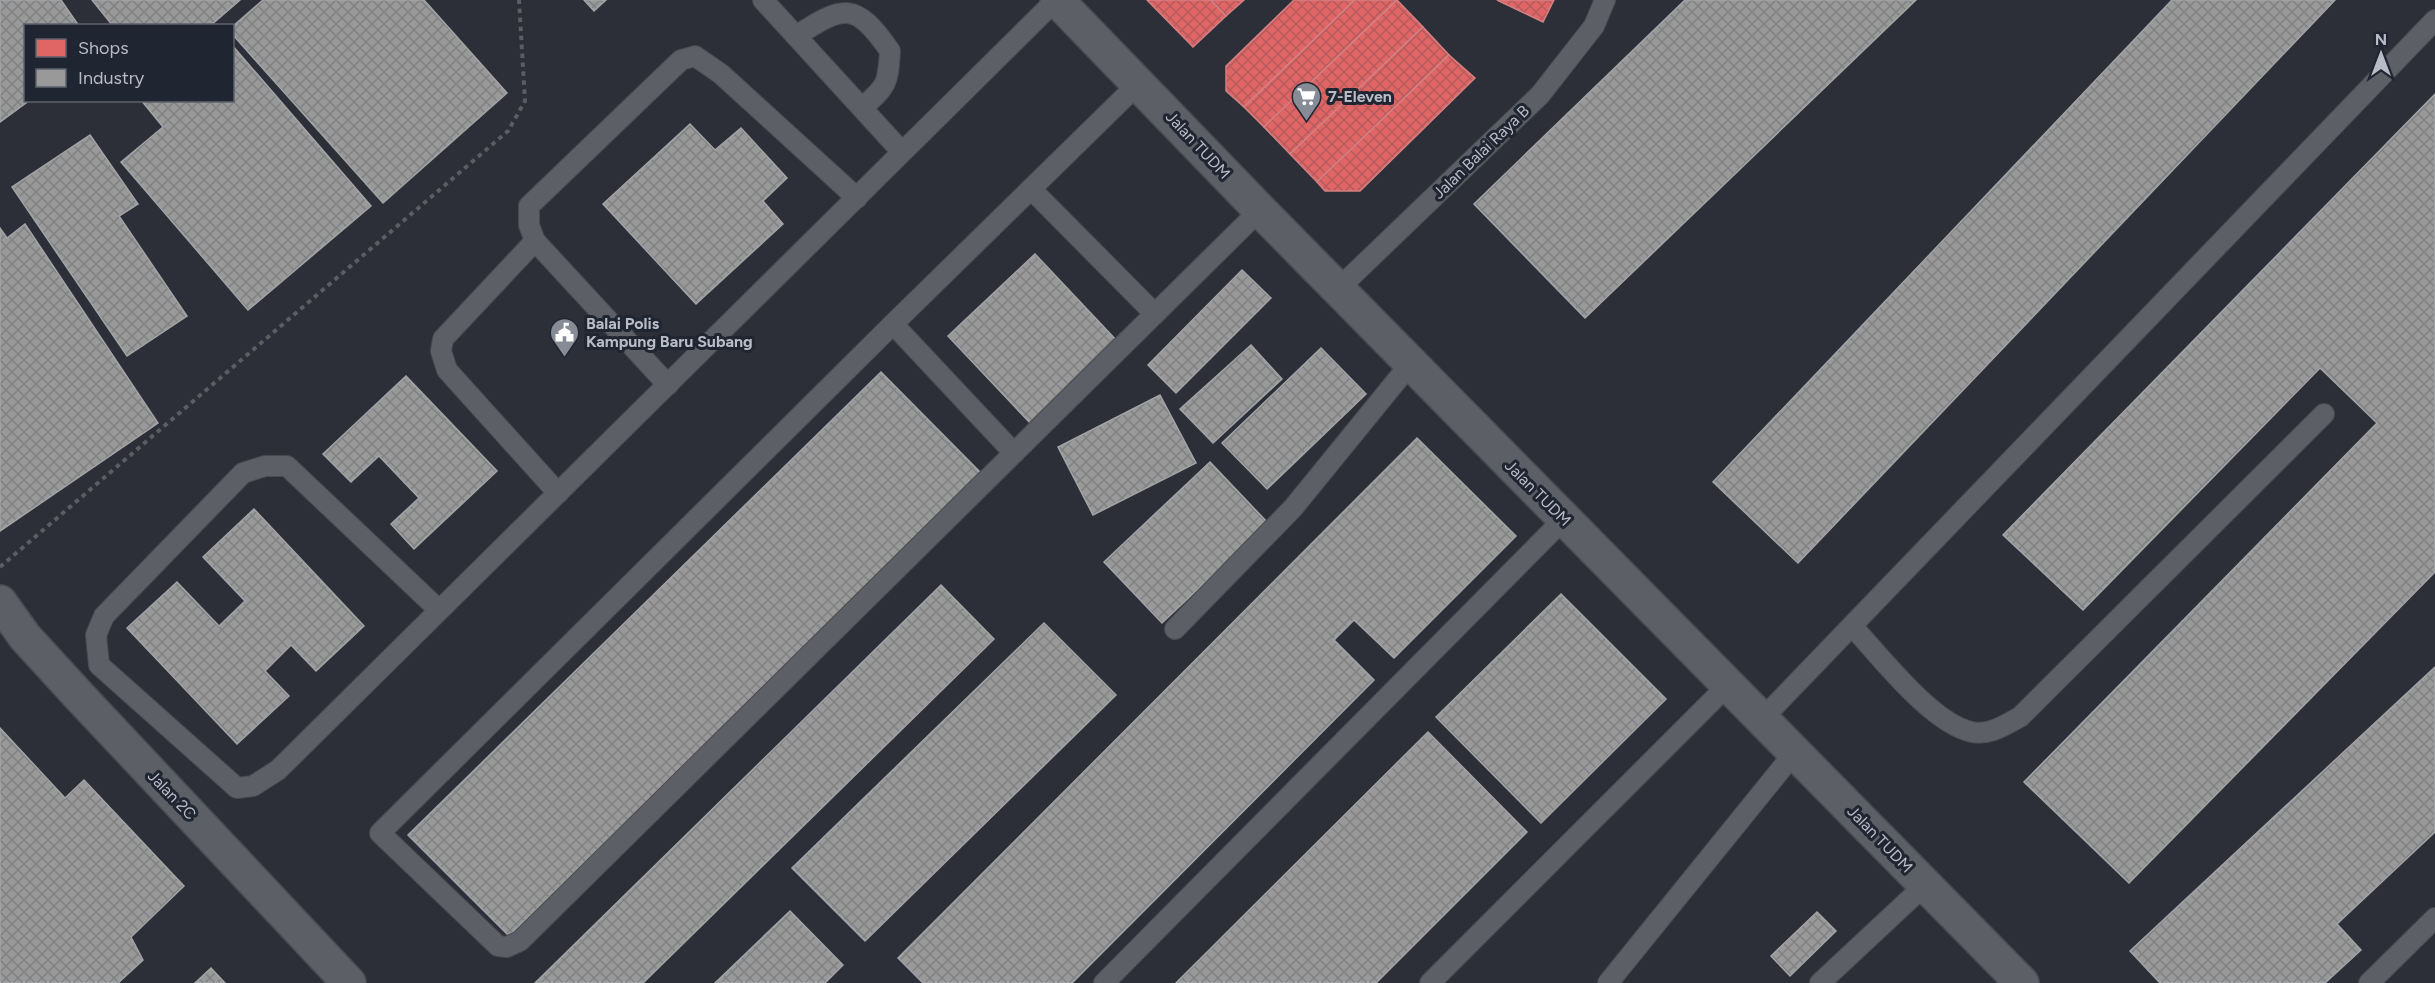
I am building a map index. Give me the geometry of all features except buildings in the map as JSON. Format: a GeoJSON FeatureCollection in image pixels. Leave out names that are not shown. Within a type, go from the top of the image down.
{"type":"FeatureCollection","features":[{"type":"Feature","properties":{"kind":"street","name":"Jalan TUDM"},"geometry":{"type":"LineString","coordinates":[[1056,0],[2022,983]]}},
{"type":"Feature","properties":{"kind":"street","name":"Jalan 2C"},"geometry":{"type":"LineString","coordinates":[[0,602],[25,637],[81,698],[350,983]]}},
{"type":"Feature","properties":{"kind":"lane"},"geometry":{"type":"LineString","coordinates":[[763,0],[902,152]]}},
{"type":"Feature","properties":{"kind":"lane"},"geometry":{"type":"LineString","coordinates":[[439,610],[286,466],[265,466],[243,473],[104,616],[96,635],[99,665],[237,788],[253,786],[278,770],[1056,0]]}},
{"type":"Feature","properties":{"kind":"lane","name":"Jalan Balai Raya B"},"geometry":{"type":"LineString","coordinates":[[1338,289],[1540,95],[1594,26],[1605,0]]}},
{"type":"Feature","properties":{"kind":"lane"},"geometry":{"type":"LineString","coordinates":[[796,36],[830,15],[848,12],[872,24],[890,51],[888,80],[881,91],[862,108]]}},
{"type":"Feature","properties":{"kind":"lane"},"geometry":{"type":"LineString","coordinates":[[1762,719],[2435,20]]}},
{"type":"Feature","properties":{"kind":"lane"},"geometry":{"type":"LineString","coordinates":[[668,385],[535,241],[529,225],[529,206],[681,60],[695,56],[721,74],[857,198]]}},
{"type":"Feature","properties":{"kind":"lane"},"geometry":{"type":"LineString","coordinates":[[1139,83],[380,833],[498,946],[507,947],[520,941],[1260,210]]}},
{"type":"Feature","properties":{"kind":"lane"},"geometry":{"type":"LineString","coordinates":[[1031,189],[1155,314]]}},
{"type":"Feature","properties":{"kind":"lane"},"geometry":{"type":"LineString","coordinates":[[535,241],[443,339],[441,351],[447,370],[558,493]]}},
{"type":"Feature","properties":{"kind":"lane"},"geometry":{"type":"LineString","coordinates":[[893,324],[1014,453]]}},
{"type":"Feature","properties":{"kind":"lane"},"geometry":{"type":"LineString","coordinates":[[1175,628],[1293,508],[1411,363]]}},
{"type":"Feature","properties":{"kind":"lane"},"geometry":{"type":"LineString","coordinates":[[1852,626],[1931,711],[1973,733],[1994,731],[2020,717],[2324,414]]}},
{"type":"Feature","properties":{"kind":"lane"},"geometry":{"type":"LineString","coordinates":[[1104,983],[1564,519]]}},
{"type":"Feature","properties":{"kind":"lane"},"geometry":{"type":"LineString","coordinates":[[1430,983],[1728,685]]}},
{"type":"Feature","properties":{"kind":"lane"},"geometry":{"type":"LineString","coordinates":[[1608,983],[1795,752]]}},
{"type":"Feature","properties":{"kind":"lane"},"geometry":{"type":"LineString","coordinates":[[1820,983],[1925,885]]}},
{"type":"Feature","properties":{"kind":"lane"},"geometry":{"type":"LineString","coordinates":[[2369,983],[2435,918]]}},
{"type":"Feature","properties":{"kind":"path"},"geometry":{"type":"LineString","coordinates":[[0,567],[508,132],[525,101],[519,0]]}},
{"type":"Feature","properties":{"kind":"place","name":"7-Eleven"},"geometry":{"type":"Point","coordinates":[1307,122]}},
{"type":"Feature","properties":{"kind":"place","name":"Balai Polis Kampung Baru Subang"},"geometry":{"type":"Point","coordinates":[565,358]}}]}
